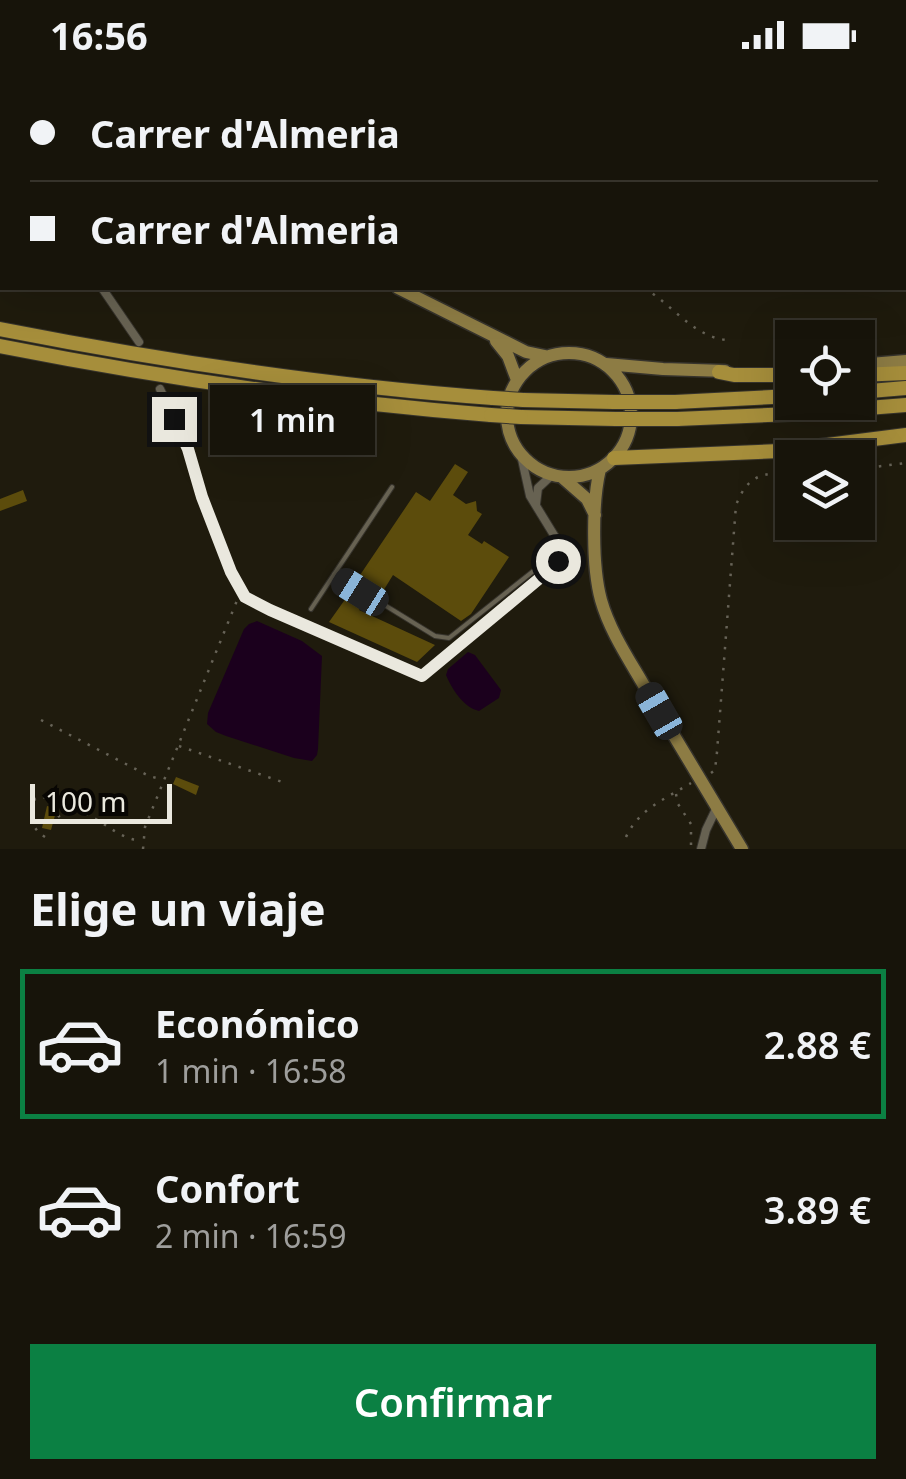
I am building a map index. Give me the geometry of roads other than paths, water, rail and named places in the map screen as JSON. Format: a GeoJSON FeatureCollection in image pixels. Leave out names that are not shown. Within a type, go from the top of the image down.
{"type":"FeatureCollection","features":[{"type":"Feature","properties":{"kind":"highway"},"geometry":{"type":"LineString","coordinates":[[0,329],[275,376],[386,390],[614,402],[775,397]]}},
{"type":"Feature","properties":{"kind":"highway"},"geometry":{"type":"LineString","coordinates":[[0,346],[296,396],[491,415],[676,419],[906,405]]}},
{"type":"Feature","properties":{"kind":"highway"},"geometry":{"type":"LineString","coordinates":[[719,372],[775,373]]}},
{"type":"Feature","properties":{"kind":"highway"},"geometry":{"type":"LineString","coordinates":[[875,374],[906,373]]}},
{"type":"Feature","properties":{"kind":"highway"},"geometry":{"type":"LineString","coordinates":[[875,391],[906,388]]}},
{"type":"Feature","properties":{"kind":"highway"},"geometry":{"type":"LineString","coordinates":[[614,458],[780,451],[906,434]]}},
{"type":"Feature","properties":{"kind":"main road"},"geometry":{"type":"LineString","coordinates":[[402,290],[526,352],[590,356],[605,364],[623,384],[631,409],[628,435],[614,458],[581,476],[556,476]]}},
{"type":"Feature","properties":{"kind":"main road"},"geometry":{"type":"LineString","coordinates":[[492,335],[508,356],[517,380]]}},
{"type":"Feature","properties":{"kind":"main road"},"geometry":{"type":"LineString","coordinates":[[547,356],[527,368],[509,396],[507,423],[512,440],[535,467],[556,476],[587,499],[595,515]]}},
{"type":"Feature","properties":{"kind":"main road"},"geometry":{"type":"LineString","coordinates":[[875,364],[906,361]]}},
{"type":"Feature","properties":{"kind":"main road"},"geometry":{"type":"LineString","coordinates":[[605,364],[719,372]]}},
{"type":"Feature","properties":{"kind":"main road"},"geometry":{"type":"LineString","coordinates":[[600,469],[595,515],[597,578],[605,612],[630,662],[742,849]]}},
{"type":"Feature","properties":{"kind":"street"},"geometry":{"type":"LineString","coordinates":[[103,290],[139,342]]}},
{"type":"Feature","properties":{"kind":"street"},"geometry":{"type":"LineString","coordinates":[[160,389],[188,449],[202,497],[242,593],[270,610],[422,676],[555,565],[560,556],[558,540],[530,496],[522,456]]}},
{"type":"Feature","properties":{"kind":"street"},"geometry":{"type":"LineString","coordinates":[[536,504],[538,488],[556,476]]}},
{"type":"Feature","properties":{"kind":"street"},"geometry":{"type":"LineString","coordinates":[[702,849],[717,807]]}},
{"type":"Feature","properties":{"kind":"lane"},"geometry":{"type":"LineString","coordinates":[[310,609],[392,487]]}},
{"type":"Feature","properties":{"kind":"lane"},"geometry":{"type":"LineString","coordinates":[[334,574],[435,636],[449,638],[546,561],[558,540]]}}]}
